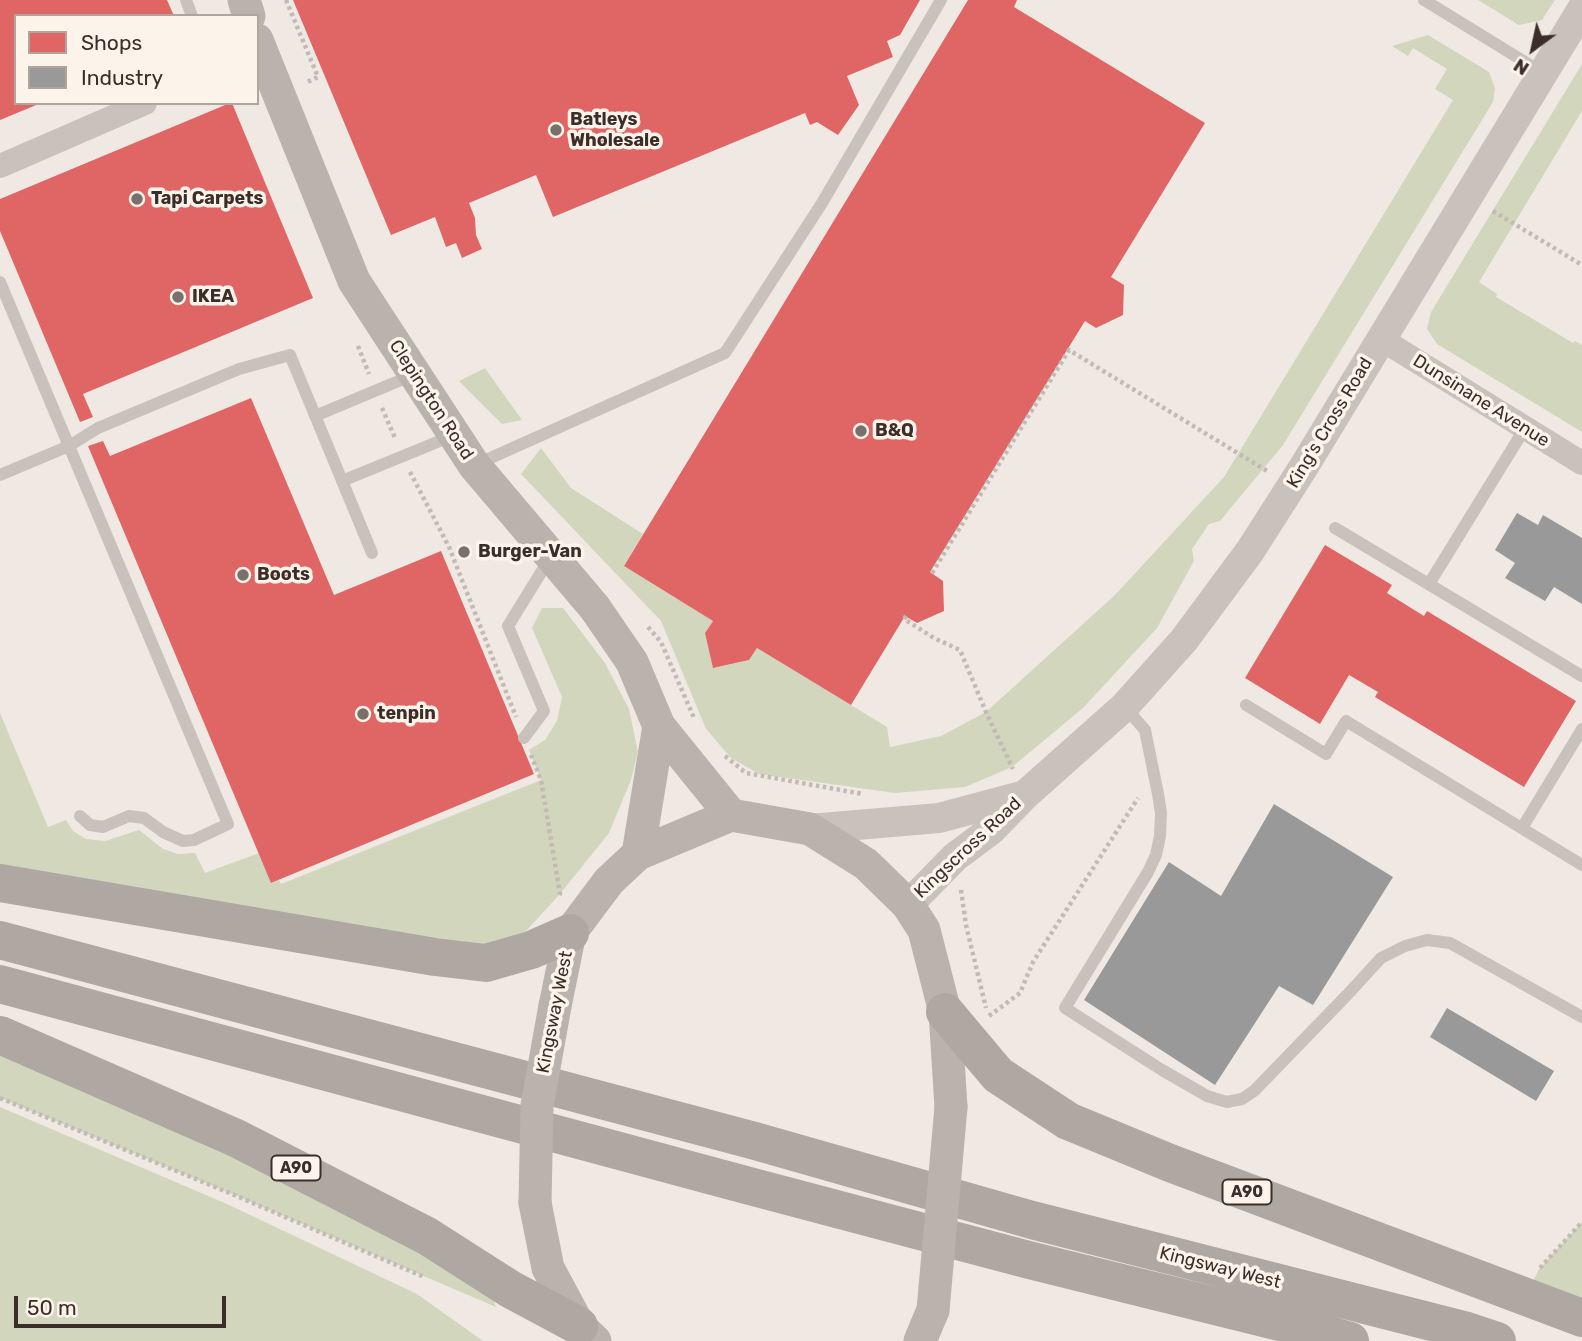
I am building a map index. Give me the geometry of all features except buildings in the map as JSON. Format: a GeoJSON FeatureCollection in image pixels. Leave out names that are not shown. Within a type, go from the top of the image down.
{"type":"FeatureCollection","features":[{"type":"Feature","properties":{"kind":"highway"},"geometry":{"type":"LineString","coordinates":[[0,883],[435,957],[486,963],[531,950],[561,918]]}},
{"type":"Feature","properties":{"kind":"highway","name":"Kingsway West"},"geometry":{"type":"LineString","coordinates":[[0,940],[741,1138],[1032,1220],[1467,1331],[1497,1341]]}},
{"type":"Feature","properties":{"kind":"highway"},"geometry":{"type":"LineString","coordinates":[[0,984],[781,1195],[1029,1260],[1308,1328],[1350,1341]]}},
{"type":"Feature","properties":{"kind":"highway","name":"A90"},"geometry":{"type":"LineString","coordinates":[[944,1012],[998,1075],[1068,1121],[1170,1163],[1582,1318]]}},
{"type":"Feature","properties":{"kind":"highway","name":"A90"},"geometry":{"type":"LineString","coordinates":[[0,1035],[236,1138],[428,1236],[587,1334]]}},
{"type":"Feature","properties":{"kind":"main road","name":"Clepington Road"},"geometry":{"type":"LineString","coordinates":[[259,49],[354,281],[474,465],[595,608],[632,662],[659,726],[731,815]]}},
{"type":"Feature","properties":{"kind":"main road"},"geometry":{"type":"LineString","coordinates":[[638,854],[659,726]]}},
{"type":"Feature","properties":{"kind":"main road"},"geometry":{"type":"LineString","coordinates":[[731,815],[810,829],[866,864],[908,905],[925,930],[944,1012],[951,1107],[933,1310],[920,1341]]}},
{"type":"Feature","properties":{"kind":"main road","name":"Kingsway West"},"geometry":{"type":"LineString","coordinates":[[587,1334],[548,1268],[535,1203],[537,1106],[555,1006],[561,918],[638,854],[731,815]]}},
{"type":"Feature","properties":{"kind":"street","name":"King's Cross Road"},"geometry":{"type":"LineString","coordinates":[[1025,795],[1124,707],[1192,629],[1250,551],[1582,9]]}},
{"type":"Feature","properties":{"kind":"street"},"geometry":{"type":"LineString","coordinates":[[0,166],[140,105]]}},
{"type":"Feature","properties":{"kind":"street","name":"Dunsinane Avenue"},"geometry":{"type":"LineString","coordinates":[[1381,339],[1582,463]]}},
{"type":"Feature","properties":{"kind":"street","name":"Kingscross Road"},"geometry":{"type":"LineString","coordinates":[[810,829],[939,818],[1025,795]]}},
{"type":"Feature","properties":{"kind":"street","name":"Kingscross Road"},"geometry":{"type":"LineString","coordinates":[[908,905],[956,857],[991,830],[1025,795]]}},
{"type":"Feature","properties":{"kind":"lane"},"geometry":{"type":"LineString","coordinates":[[474,465],[725,353],[822,203],[941,0]]}},
{"type":"Feature","properties":{"kind":"lane"},"geometry":{"type":"LineString","coordinates":[[1424,0],[1543,73]]}},
{"type":"Feature","properties":{"kind":"lane"},"geometry":{"type":"LineString","coordinates":[[0,282],[228,824],[194,840],[183,841],[163,832],[144,818],[129,816],[103,827],[90,825],[80,816]]}},
{"type":"Feature","properties":{"kind":"lane"},"geometry":{"type":"LineString","coordinates":[[0,475],[69,446],[98,428],[239,369],[290,355],[372,553]]}},
{"type":"Feature","properties":{"kind":"lane"},"geometry":{"type":"LineString","coordinates":[[315,416],[413,374]]}},
{"type":"Feature","properties":{"kind":"lane"},"geometry":{"type":"LineString","coordinates":[[1429,584],[1525,428]]}},
{"type":"Feature","properties":{"kind":"lane"},"geometry":{"type":"LineString","coordinates":[[342,481],[454,435]]}},
{"type":"Feature","properties":{"kind":"lane"},"geometry":{"type":"LineString","coordinates":[[1335,528],[1582,676]]}},
{"type":"Feature","properties":{"kind":"lane"},"geometry":{"type":"LineString","coordinates":[[524,738],[544,711],[508,626],[551,555]]}},
{"type":"Feature","properties":{"kind":"lane"},"geometry":{"type":"LineString","coordinates":[[1246,705],[1326,754],[1346,721],[1582,864]]}},
{"type":"Feature","properties":{"kind":"lane"},"geometry":{"type":"LineString","coordinates":[[1124,707],[1145,730],[1161,813],[1160,836],[1156,855],[1148,872],[1065,1008],[1162,1070],[1207,1096],[1227,1102],[1242,1099],[1254,1091],[1381,958],[1405,946],[1427,940],[1450,943],[1582,1017]]}},
{"type":"Feature","properties":{"kind":"lane"},"geometry":{"type":"LineString","coordinates":[[1522,828],[1582,729]]}},
{"type":"Feature","properties":{"kind":"path"},"geometry":{"type":"LineString","coordinates":[[1469,196],[1582,265]]}},
{"type":"Feature","properties":{"kind":"path"},"geometry":{"type":"LineString","coordinates":[[355,340],[402,457],[449,547],[541,780],[560,894],[561,918]]}},
{"type":"Feature","properties":{"kind":"path"},"geometry":{"type":"LineString","coordinates":[[932,573],[1069,350],[1267,471],[1280,454],[1303,468]]}},
{"type":"Feature","properties":{"kind":"path"},"geometry":{"type":"LineString","coordinates":[[906,616],[904,619],[914,626],[960,650],[1025,795]]}},
{"type":"Feature","properties":{"kind":"path"},"geometry":{"type":"LineString","coordinates":[[643,622],[661,642],[698,726]]}},
{"type":"Feature","properties":{"kind":"path"},"geometry":{"type":"LineString","coordinates":[[721,753],[746,773],[868,794]]}},
{"type":"Feature","properties":{"kind":"path"},"geometry":{"type":"LineString","coordinates":[[988,1017],[1020,993],[1033,962],[1138,797],[1150,754]]}},
{"type":"Feature","properties":{"kind":"path"},"geometry":{"type":"LineString","coordinates":[[0,1098],[433,1280]]}},
{"type":"Feature","properties":{"kind":"green space"},"geometry":{"type":"Polygon","coordinates":[[[1478,0],[1555,0],[1542,20],[1519,25],[1478,0]]]}},
{"type":"Feature","properties":{"kind":"green space"},"geometry":{"type":"Polygon","coordinates":[[[1428,35],[1489,72],[1495,88],[1493,102],[1283,445],[1220,521],[1209,524],[1192,549],[1194,561],[1157,628],[1083,708],[1012,767],[965,787],[895,793],[759,774],[731,758],[706,729],[661,621],[521,474],[541,448],[571,488],[643,534],[624,566],[713,621],[705,633],[714,668],[749,660],[757,648],[887,727],[890,747],[941,736],[986,712],[1115,595],[1224,477],[1453,100],[1435,89],[1447,69],[1413,48],[1408,56],[1392,46],[1428,35]]]}},
{"type":"Feature","properties":{"kind":"green space"},"geometry":{"type":"Polygon","coordinates":[[[1582,64],[1582,111],[1479,282],[1497,294],[1496,297],[1573,343],[1575,341],[1582,345],[1582,432],[1437,344],[1427,329],[1431,312],[1582,64]]]}},
{"type":"Feature","properties":{"kind":"green space"},"geometry":{"type":"Polygon","coordinates":[[[485,368],[522,420],[502,424],[459,381],[485,368]]]}},
{"type":"Feature","properties":{"kind":"green space"},"geometry":{"type":"Polygon","coordinates":[[[542,608],[563,608],[605,663],[629,709],[638,752],[631,780],[609,833],[560,894],[527,930],[514,940],[489,948],[0,869],[0,713],[48,827],[66,820],[73,831],[86,839],[105,841],[139,830],[163,849],[178,854],[195,853],[205,873],[259,853],[272,883],[279,880],[281,884],[541,780],[529,750],[545,740],[557,721],[562,697],[532,628],[542,608]]]}},
{"type":"Feature","properties":{"kind":"green space"},"geometry":{"type":"Polygon","coordinates":[[[0,1050],[51,1069],[400,1236],[493,1298],[496,1307],[0,1098],[0,1050]]]}},
{"type":"Feature","properties":{"kind":"green space"},"geometry":{"type":"Polygon","coordinates":[[[0,1107],[227,1204],[417,1294],[483,1341],[0,1341],[0,1107]]]}},
{"type":"Feature","properties":{"kind":"green space"},"geometry":{"type":"Polygon","coordinates":[[[1582,1222],[1582,1304],[1531,1285],[1539,1269],[1582,1222]]]}},
{"type":"Feature","properties":{"kind":"place","name":"Batleys Wholesale"},"geometry":{"type":"Point","coordinates":[556,130]}},
{"type":"Feature","properties":{"kind":"place","name":"Tapi Carpets"},"geometry":{"type":"Point","coordinates":[137,199]}},
{"type":"Feature","properties":{"kind":"place","name":"IKEA"},"geometry":{"type":"Point","coordinates":[178,297]}},
{"type":"Feature","properties":{"kind":"place","name":"B&Q"},"geometry":{"type":"Point","coordinates":[861,431]}},
{"type":"Feature","properties":{"kind":"place","name":"Burger-Van"},"geometry":{"type":"Point","coordinates":[464,552]}},
{"type":"Feature","properties":{"kind":"place","name":"Boots"},"geometry":{"type":"Point","coordinates":[243,575]}},
{"type":"Feature","properties":{"kind":"place","name":"tenpin"},"geometry":{"type":"Point","coordinates":[363,714]}}]}
